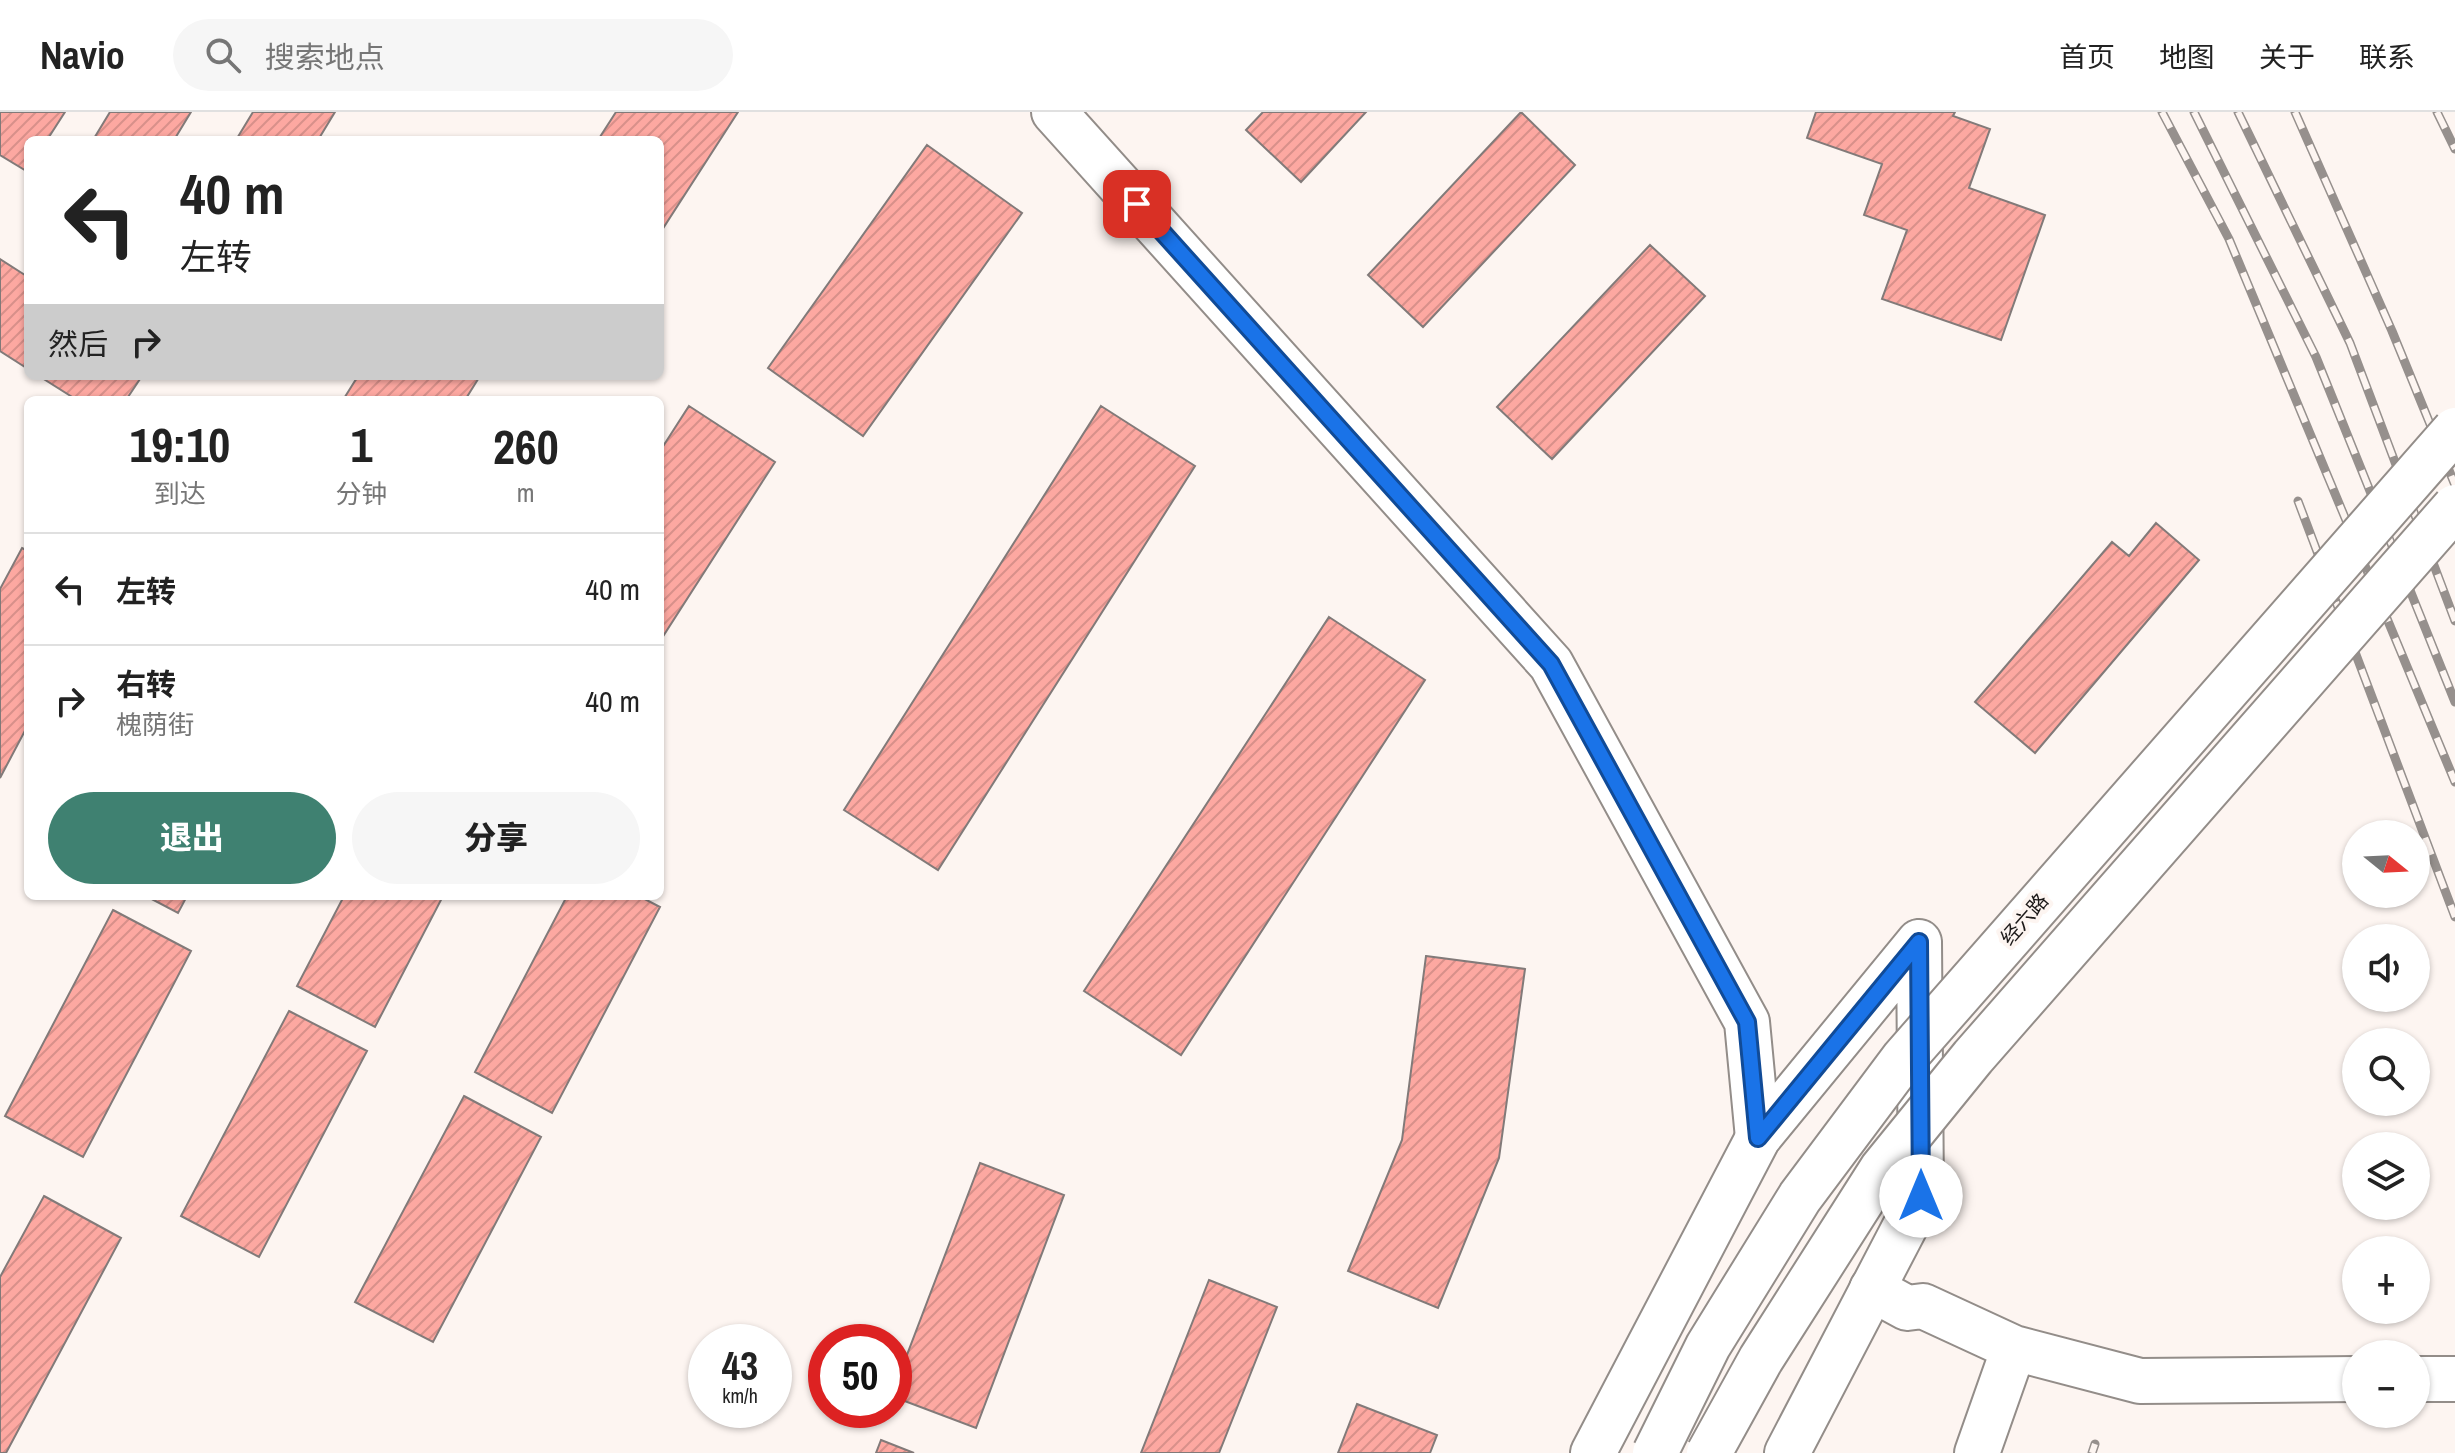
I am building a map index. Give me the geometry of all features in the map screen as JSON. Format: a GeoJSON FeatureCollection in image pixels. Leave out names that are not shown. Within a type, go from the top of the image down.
{"type":"FeatureCollection","features":[{"type":"Feature","properties":{"kind":"main road"},"geometry":{"type":"LineString","coordinates":[[1054,112],[1551,664],[1747,1022],[1758,1138]]}},
{"type":"Feature","properties":{"kind":"main road","name":"经六路"},"geometry":{"type":"LineString","coordinates":[[1655,1453],[1708,1346],[1800,1197],[1904,1058],[2455,430]]}},
{"type":"Feature","properties":{"kind":"main road"},"geometry":{"type":"LineString","coordinates":[[1709,1453],[1761,1359],[1882,1169],[1973,1057],[2455,507]]}},
{"type":"Feature","properties":{"kind":"main road"},"geometry":{"type":"LineString","coordinates":[[1593,1453],[1758,1138],[1919,942],[1921,1196],[1787,1453]]}},
{"type":"Feature","properties":{"kind":"main road"},"geometry":{"type":"LineString","coordinates":[[1872,1289],[1907,1308],[1923,1306],[2014,1348],[2140,1381],[2342,1379]]}},
{"type":"Feature","properties":{"kind":"main road"},"geometry":{"type":"LineString","coordinates":[[1977,1453],[2014,1348]]}},
{"type":"Feature","properties":{"kind":"main road"},"geometry":{"type":"LineString","coordinates":[[2430,1379],[2455,1379]]}},
{"type":"Feature","properties":{"kind":"building"},"geometry":{"type":"Polygon","coordinates":[[[0,112],[65,112],[50,136],[24,136],[24,170],[0,155],[0,112]]]}},
{"type":"Feature","properties":{"kind":"building"},"geometry":{"type":"Polygon","coordinates":[[[110,112],[191,112],[176,136],[95,136],[110,112]]]}},
{"type":"Feature","properties":{"kind":"building"},"geometry":{"type":"Polygon","coordinates":[[[253,112],[335,112],[320,136],[238,136],[253,112]]]}},
{"type":"Feature","properties":{"kind":"building"},"geometry":{"type":"Polygon","coordinates":[[[616,112],[738,112],[664,227],[664,136],[601,136],[616,112]]]}},
{"type":"Feature","properties":{"kind":"building"},"geometry":{"type":"Polygon","coordinates":[[[1263,112],[1366,112],[1301,182],[1246,130],[1263,112]]]}},
{"type":"Feature","properties":{"kind":"building"},"geometry":{"type":"Polygon","coordinates":[[[1521,112],[1575,165],[1423,327],[1368,275],[1521,112]]]}},
{"type":"Feature","properties":{"kind":"building"},"geometry":{"type":"Polygon","coordinates":[[[1816,112],[1955,112],[1953,116],[1990,129],[1969,188],[2045,215],[2001,340],[1882,299],[1907,230],[1864,215],[1882,164],[1807,138],[1816,112]]]}},
{"type":"Feature","properties":{"kind":"building"},"geometry":{"type":"Polygon","coordinates":[[[927,145],[1022,213],[863,436],[768,368],[927,145]]]}},
{"type":"Feature","properties":{"kind":"building"},"geometry":{"type":"Polygon","coordinates":[[[1650,245],[1705,296],[1552,459],[1497,407],[1650,245]]]}},
{"type":"Feature","properties":{"kind":"building"},"geometry":{"type":"Polygon","coordinates":[[[0,259],[24,274],[24,366],[0,351],[0,259]]]}},
{"type":"Feature","properties":{"kind":"building"},"geometry":{"type":"Polygon","coordinates":[[[45,380],[139,380],[129,396],[71,396],[45,380]]]}},
{"type":"Feature","properties":{"kind":"building"},"geometry":{"type":"Polygon","coordinates":[[[356,380],[478,380],[468,396],[346,396],[356,380]]]}},
{"type":"Feature","properties":{"kind":"building"},"geometry":{"type":"Polygon","coordinates":[[[689,406],[775,462],[664,635],[664,445],[689,406]]]}},
{"type":"Feature","properties":{"kind":"building"},"geometry":{"type":"Polygon","coordinates":[[[1101,406],[1195,466],[938,870],[844,810],[1101,406]]]}},
{"type":"Feature","properties":{"kind":"building"},"geometry":{"type":"Polygon","coordinates":[[[2156,523],[2199,560],[2035,753],[1975,702],[2112,542],[2129,556],[2156,523]]]}},
{"type":"Feature","properties":{"kind":"building"},"geometry":{"type":"Polygon","coordinates":[[[24,549],[24,733],[0,778],[0,589],[24,549]]]}},
{"type":"Feature","properties":{"kind":"building"},"geometry":{"type":"Polygon","coordinates":[[[1329,617],[1425,680],[1181,1055],[1084,991],[1329,617]]]}},
{"type":"Feature","properties":{"kind":"building"},"geometry":{"type":"Polygon","coordinates":[[[154,900],[185,900],[178,913],[154,900]]]}},
{"type":"Feature","properties":{"kind":"building"},"geometry":{"type":"Polygon","coordinates":[[[342,900],[441,900],[375,1027],[297,986],[342,900]]]}},
{"type":"Feature","properties":{"kind":"building"},"geometry":{"type":"Polygon","coordinates":[[[565,900],[647,900],[660,907],[552,1113],[475,1072],[565,900]]]}},
{"type":"Feature","properties":{"kind":"building"},"geometry":{"type":"Polygon","coordinates":[[[113,910],[191,951],[83,1157],[5,1116],[113,910]]]}},
{"type":"Feature","properties":{"kind":"building"},"geometry":{"type":"Polygon","coordinates":[[[1426,956],[1525,969],[1499,1158],[1438,1308],[1348,1271],[1402,1140],[1426,956]]]}},
{"type":"Feature","properties":{"kind":"building"},"geometry":{"type":"Polygon","coordinates":[[[289,1011],[367,1051],[259,1257],[181,1216],[289,1011]]]}},
{"type":"Feature","properties":{"kind":"building"},"geometry":{"type":"Polygon","coordinates":[[[464,1096],[541,1137],[433,1342],[355,1302],[464,1096]]]}},
{"type":"Feature","properties":{"kind":"building"},"geometry":{"type":"Polygon","coordinates":[[[980,1163],[1064,1195],[976,1428],[912,1404],[912,1342],[980,1163]]]}},
{"type":"Feature","properties":{"kind":"building"},"geometry":{"type":"Polygon","coordinates":[[[44,1196],[121,1238],[6,1453],[0,1453],[0,1277],[44,1196]]]}},
{"type":"Feature","properties":{"kind":"building"},"geometry":{"type":"Polygon","coordinates":[[[1209,1280],[1277,1307],[1219,1453],[1141,1453],[1209,1280]]]}},
{"type":"Feature","properties":{"kind":"building"},"geometry":{"type":"Polygon","coordinates":[[[1357,1404],[1437,1435],[1430,1453],[1338,1453],[1357,1404]]]}},
{"type":"Feature","properties":{"kind":"building"},"geometry":{"type":"Polygon","coordinates":[[[881,1440],[914,1453],[876,1453],[881,1440]]]}},
{"type":"Feature","properties":{"kind":"railway"},"geometry":{"type":"LineString","coordinates":[[2162,112],[2229,239],[2455,782]]}},
{"type":"Feature","properties":{"kind":"railway"},"geometry":{"type":"LineString","coordinates":[[2194,112],[2316,357],[2455,702]]}},
{"type":"Feature","properties":{"kind":"railway"},"geometry":{"type":"LineString","coordinates":[[2238,112],[2350,343],[2455,621]]}},
{"type":"Feature","properties":{"kind":"railway"},"geometry":{"type":"LineString","coordinates":[[2295,112],[2392,331],[2455,485]]}},
{"type":"Feature","properties":{"kind":"railway"},"geometry":{"type":"LineString","coordinates":[[2437,112],[2455,149]]}},
{"type":"Feature","properties":{"kind":"railway"},"geometry":{"type":"LineString","coordinates":[[2298,501],[2455,917]]}},
{"type":"Feature","properties":{"kind":"railway"},"geometry":{"type":"LineString","coordinates":[[2092,1453],[2095,1444]]}},
{"type":"Feature","properties":{"kind":"route"},"geometry":{"type":"LineString","coordinates":[[1137,204],[1551,664],[1747,1022],[1758,1138],[1919,942],[1921,1196]]}}]}
